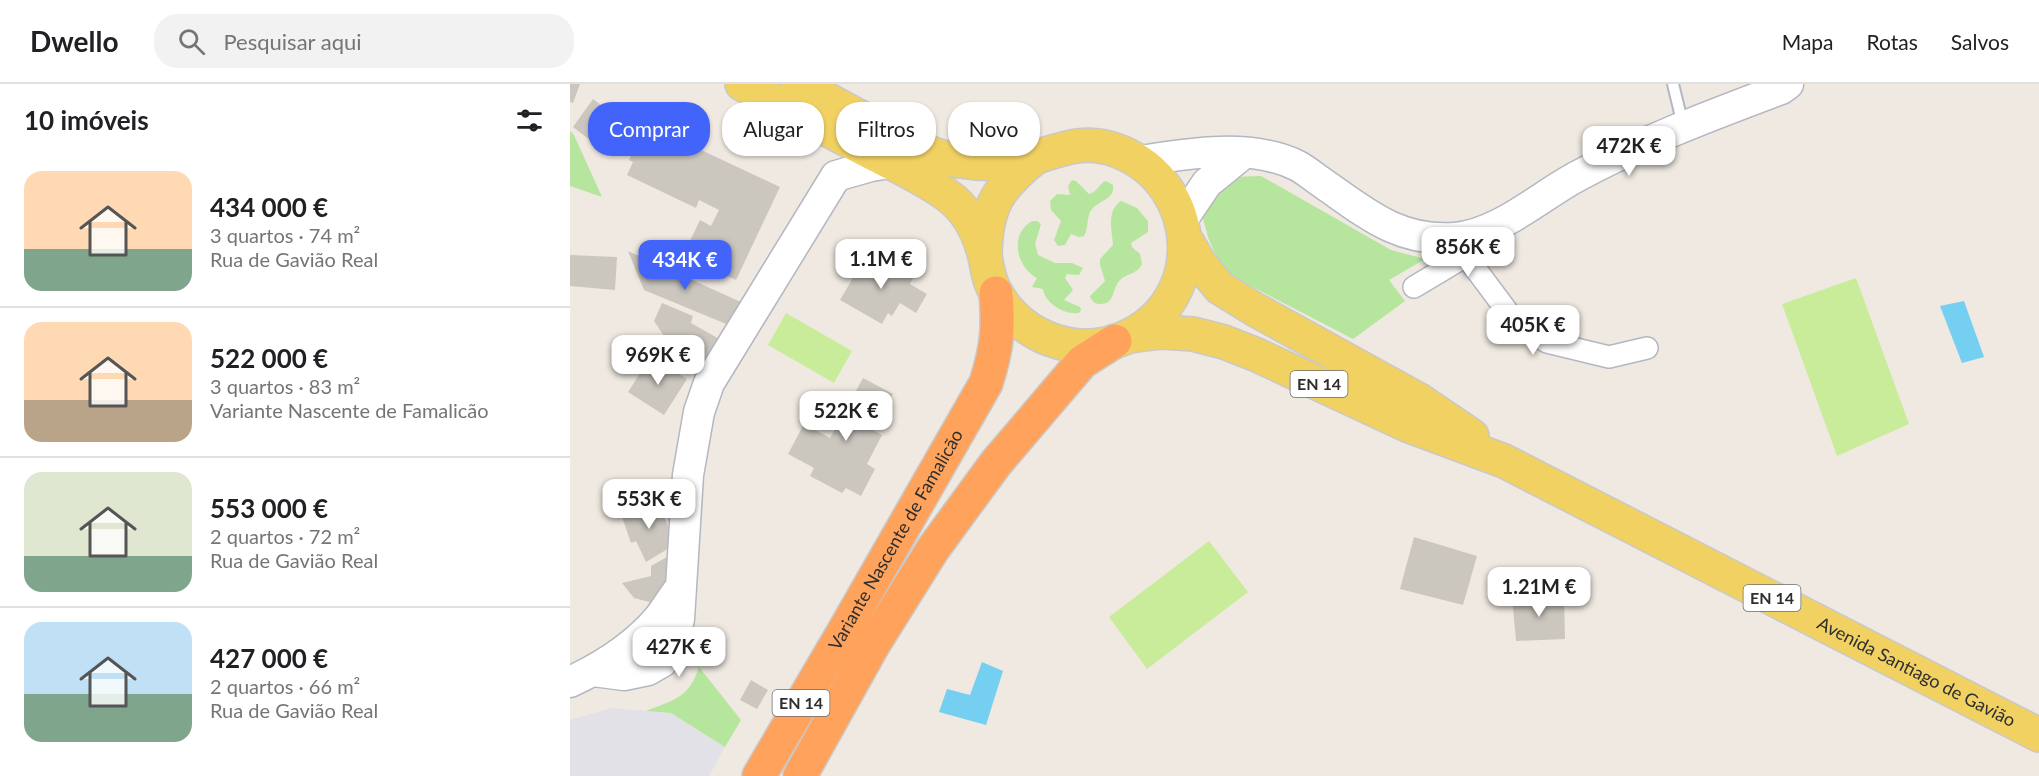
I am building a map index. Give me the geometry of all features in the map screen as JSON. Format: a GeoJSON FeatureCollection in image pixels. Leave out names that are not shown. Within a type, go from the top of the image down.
{"type":"FeatureCollection","features":[{"type":"Feature","properties":{"kind":"highway","name":"Variante Nascente de Famalicão"},"geometry":{"type":"LineString","coordinates":[[759,776],[986,382],[996,351],[999,320],[996,293]]}},
{"type":"Feature","properties":{"kind":"highway","name":"Variante Nascente de Famalicão"},"geometry":{"type":"LineString","coordinates":[[800,776],[873,645],[933,549],[996,463],[1082,362],[1122,339]]}},
{"type":"Feature","properties":{"kind":"main road"},"geometry":{"type":"LineString","coordinates":[[742,84],[776,102]]}},
{"type":"Feature","properties":{"kind":"main road"},"geometry":{"type":"LineString","coordinates":[[798,84],[918,148],[959,161],[1004,163],[1035,158]]}},
{"type":"Feature","properties":{"kind":"main road"},"geometry":{"type":"LineString","coordinates":[[824,128],[946,194],[961,206],[972,220],[985,256]]}},
{"type":"Feature","properties":{"kind":"main road","name":"EN 14"},"geometry":{"type":"LineString","coordinates":[[1089,145],[1116,149],[1141,162],[1159,177],[1173,198],[1184,229],[1183,267],[1172,295],[1154,319],[1122,339],[1088,346],[1060,343],[1034,333],[1012,315],[996,293],[988,275],[985,256],[986,227],[995,199],[1012,176],[1035,158],[1061,147],[1089,145]]}},
{"type":"Feature","properties":{"kind":"main road","name":"Avenida Santiago de Gavião"},"geometry":{"type":"LineString","coordinates":[[1184,229],[1200,264],[1220,288],[1419,400],[1504,461]]}},
{"type":"Feature","properties":{"kind":"main road","name":"Avenida Santiago de Gavião"},"geometry":{"type":"LineString","coordinates":[[1122,339],[1162,332],[1193,334],[1224,342],[1407,424],[1504,461],[2039,735]]}},
{"type":"Feature","properties":{"kind":"street"},"geometry":{"type":"LineString","coordinates":[[1414,287],[1461,247],[1577,176],[1683,126],[1781,89],[1788,84]]}},
{"type":"Feature","properties":{"kind":"street"},"geometry":{"type":"LineString","coordinates":[[824,134],[833,159],[836,176]]}},
{"type":"Feature","properties":{"kind":"street"},"geometry":{"type":"LineString","coordinates":[[1141,162],[1191,153],[1244,153],[1267,156],[1297,166],[1391,228],[1461,247],[1510,315],[1547,342],[1610,357],[1647,348]]}},
{"type":"Feature","properties":{"kind":"street"},"geometry":{"type":"LineString","coordinates":[[1184,229],[1207,183],[1244,153]]}},
{"type":"Feature","properties":{"kind":"street"},"geometry":{"type":"LineString","coordinates":[[582,676],[624,675],[641,672],[662,662],[671,650],[679,619],[688,475],[699,412],[709,383],[836,176],[870,165],[890,163]]}},
{"type":"Feature","properties":{"kind":"street"},"geometry":{"type":"LineString","coordinates":[[582,676],[650,628],[680,588]]}},
{"type":"Feature","properties":{"kind":"street"},"geometry":{"type":"LineString","coordinates":[[650,628],[662,633],[669,641],[671,650]]}},
{"type":"Feature","properties":{"kind":"lane"},"geometry":{"type":"LineString","coordinates":[[1673,84],[1683,126]]}},
{"type":"Feature","properties":{"kind":"shaded area"},"geometry":{"type":"Polygon","coordinates":[[[611,708],[671,713],[725,747],[709,776],[570,776],[570,720],[611,708]]]}},
{"type":"Feature","properties":{"kind":"green space"},"geometry":{"type":"Polygon","coordinates":[[[570,131],[574,135],[602,197],[570,186],[570,131]]]}},
{"type":"Feature","properties":{"kind":"green space"},"geometry":{"type":"Polygon","coordinates":[[[1261,176],[1391,250],[1425,259],[1389,280],[1405,301],[1353,339],[1222,271],[1208,237],[1200,208],[1233,177],[1261,176]]]}},
{"type":"Feature","properties":{"kind":"green space"},"geometry":{"type":"Polygon","coordinates":[[[1072,180],[1089,194],[1106,181],[1113,185],[1113,190],[1090,212],[1084,236],[1071,234],[1065,245],[1058,246],[1054,240],[1061,221],[1051,210],[1050,201],[1057,194],[1070,195],[1068,186],[1072,180]]]}},
{"type":"Feature","properties":{"kind":"green space"},"geometry":{"type":"Polygon","coordinates":[[[1121,201],[1137,208],[1148,221],[1148,232],[1131,243],[1140,254],[1142,264],[1138,270],[1117,283],[1108,302],[1098,304],[1093,302],[1090,296],[1105,281],[1100,259],[1113,245],[1112,215],[1116,205],[1121,201]]]}},
{"type":"Feature","properties":{"kind":"green space"},"geometry":{"type":"Polygon","coordinates":[[[1032,221],[1041,224],[1035,244],[1038,255],[1055,263],[1072,263],[1083,268],[1079,275],[1067,274],[1065,278],[1073,290],[1064,300],[1080,307],[1079,313],[1068,312],[1056,307],[1048,299],[1043,289],[1032,287],[1037,278],[1030,273],[1020,259],[1018,242],[1020,234],[1032,221]]]}},
{"type":"Feature","properties":{"kind":"green space"},"geometry":{"type":"Polygon","coordinates":[[[1856,278],[1909,424],[1837,456],[1782,304],[1856,278]]]}},
{"type":"Feature","properties":{"kind":"green space"},"geometry":{"type":"Polygon","coordinates":[[[786,313],[852,351],[834,383],[768,345],[786,313]]]}},
{"type":"Feature","properties":{"kind":"green space"},"geometry":{"type":"Polygon","coordinates":[[[1209,541],[1248,592],[1147,669],[1109,617],[1209,541]]]}},
{"type":"Feature","properties":{"kind":"green space"},"geometry":{"type":"Polygon","coordinates":[[[699,667],[741,720],[725,747],[671,713],[646,711],[685,692],[699,667]]]}},
{"type":"Feature","properties":{"kind":"water"},"geometry":{"type":"Polygon","coordinates":[[[1964,301],[1984,357],[1962,363],[1940,306],[1964,301]]]}},
{"type":"Feature","properties":{"kind":"water"},"geometry":{"type":"Polygon","coordinates":[[[982,662],[1003,671],[986,725],[939,712],[947,689],[970,695],[982,662]]]}},
{"type":"Feature","properties":{"kind":"building"},"geometry":{"type":"Polygon","coordinates":[[[570,84],[580,84],[573,103],[570,102],[570,84]]]}},
{"type":"Feature","properties":{"kind":"building"},"geometry":{"type":"Polygon","coordinates":[[[588,106],[588,139],[573,127],[588,106]]]}},
{"type":"Feature","properties":{"kind":"building"},"geometry":{"type":"Polygon","coordinates":[[[710,154],[780,187],[736,280],[690,259],[697,244],[690,241],[700,220],[711,226],[719,210],[699,200],[696,208],[627,175],[633,162],[629,160],[631,156],[710,156],[710,154]]]}},
{"type":"Feature","properties":{"kind":"building"},"geometry":{"type":"Polygon","coordinates":[[[628,251],[743,303],[731,326],[644,290],[628,251]]]}},
{"type":"Feature","properties":{"kind":"building"},"geometry":{"type":"Polygon","coordinates":[[[868,252],[913,278],[910,284],[927,294],[916,313],[900,303],[892,316],[888,313],[882,324],[840,300],[868,252]]]}},
{"type":"Feature","properties":{"kind":"building"},"geometry":{"type":"Polygon","coordinates":[[[570,255],[617,257],[615,290],[570,286],[570,255]]]}},
{"type":"Feature","properties":{"kind":"building"},"geometry":{"type":"Polygon","coordinates":[[[662,303],[693,316],[691,323],[721,340],[706,372],[689,366],[675,353],[654,321],[662,303]]]}},
{"type":"Feature","properties":{"kind":"building"},"geometry":{"type":"Polygon","coordinates":[[[651,356],[687,379],[664,415],[628,392],[651,356]]]}},
{"type":"Feature","properties":{"kind":"building"},"geometry":{"type":"Polygon","coordinates":[[[863,378],[893,394],[873,430],[882,435],[867,464],[875,469],[861,496],[846,488],[842,493],[810,476],[814,468],[788,454],[804,424],[830,438],[863,378]]]}},
{"type":"Feature","properties":{"kind":"building"},"geometry":{"type":"Polygon","coordinates":[[[656,499],[676,544],[646,562],[636,541],[631,543],[622,517],[656,499]]]}},
{"type":"Feature","properties":{"kind":"building"},"geometry":{"type":"Polygon","coordinates":[[[1414,537],[1477,556],[1463,605],[1400,589],[1414,537]]]}},
{"type":"Feature","properties":{"kind":"building"},"geometry":{"type":"Polygon","coordinates":[[[672,554],[667,590],[653,603],[634,598],[622,583],[651,576],[651,566],[672,554]]]}},
{"type":"Feature","properties":{"kind":"building"},"geometry":{"type":"Polygon","coordinates":[[[1564,595],[1565,639],[1516,641],[1512,596],[1564,595]]]}},
{"type":"Feature","properties":{"kind":"building"},"geometry":{"type":"Polygon","coordinates":[[[751,680],[768,690],[757,709],[740,700],[751,680]]]}}]}
